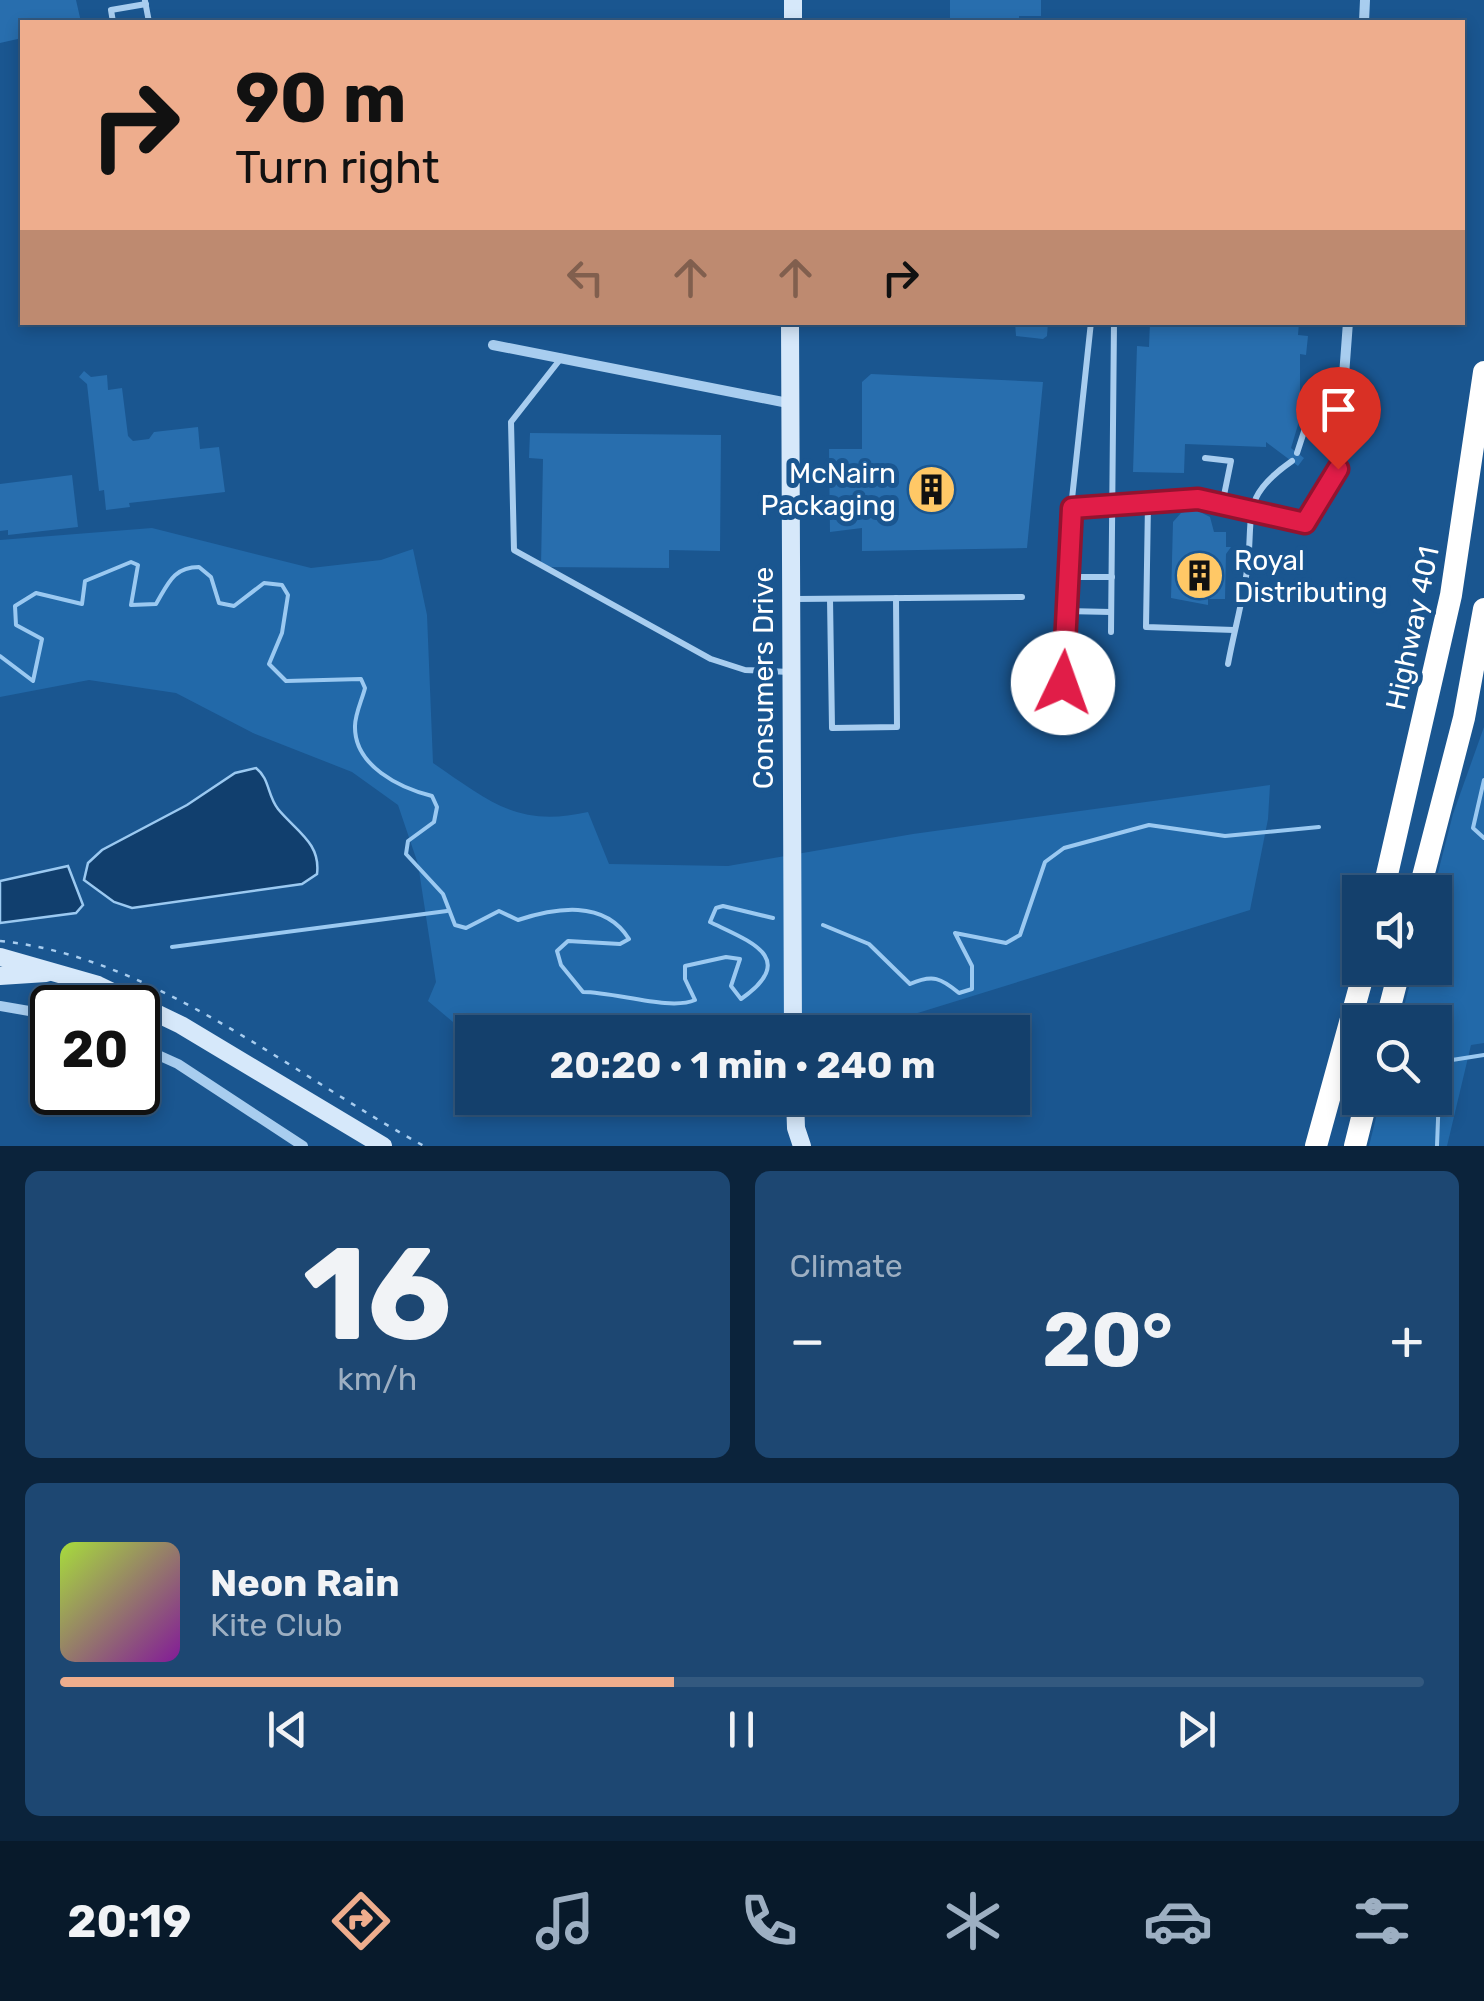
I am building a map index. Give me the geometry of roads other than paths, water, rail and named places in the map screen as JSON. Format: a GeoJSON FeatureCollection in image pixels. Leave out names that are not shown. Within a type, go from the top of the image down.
{"type":"FeatureCollection","features":[{"type":"Feature","properties":{"kind":"highway","name":"Highway 401"},"geometry":{"type":"LineString","coordinates":[[1387,875],[1451,595],[1484,372]]}},
{"type":"Feature","properties":{"kind":"highway"},"geometry":{"type":"LineString","coordinates":[[1424,875],[1464,718],[1484,609]]}},
{"type":"Feature","properties":{"kind":"highway"},"geometry":{"type":"LineString","coordinates":[[1316,1146],[1360,985]]}},
{"type":"Feature","properties":{"kind":"highway"},"geometry":{"type":"LineString","coordinates":[[1355,1146],[1363,1115]]}},
{"type":"Feature","properties":{"kind":"main road","name":"Consumers Drive"},"geometry":{"type":"LineString","coordinates":[[790,325],[794,1015]]}},
{"type":"Feature","properties":{"kind":"main road"},"geometry":{"type":"LineString","coordinates":[[0,957],[98,985],[181,1025],[383,1146]]}},
{"type":"Feature","properties":{"kind":"main road"},"geometry":{"type":"LineString","coordinates":[[0,976],[51,972]]}},
{"type":"Feature","properties":{"kind":"main road"},"geometry":{"type":"LineString","coordinates":[[795,1115],[796,1140]]}},
{"type":"Feature","properties":{"kind":"street"},"geometry":{"type":"LineString","coordinates":[[1305,523],[1338,469],[1348,325]]}},
{"type":"Feature","properties":{"kind":"street"},"geometry":{"type":"LineString","coordinates":[[493,345],[788,403]]}},
{"type":"Feature","properties":{"kind":"street"},"geometry":{"type":"LineString","coordinates":[[0,1006],[30,1011]]}},
{"type":"Feature","properties":{"kind":"street"},"geometry":{"type":"LineString","coordinates":[[160,1056],[303,1146]]}},
{"type":"Feature","properties":{"kind":"lane"},"geometry":{"type":"LineString","coordinates":[[113,20],[111,10],[145,2]]}},
{"type":"Feature","properties":{"kind":"lane"},"geometry":{"type":"LineString","coordinates":[[1063,683],[1072,508],[1090,325]]}},
{"type":"Feature","properties":{"kind":"lane"},"geometry":{"type":"LineString","coordinates":[[1111,632],[1114,325]]}},
{"type":"Feature","properties":{"kind":"lane"},"geometry":{"type":"LineString","coordinates":[[562,356],[511,422],[514,550],[712,659],[745,670],[790,672]]}},
{"type":"Feature","properties":{"kind":"lane"},"geometry":{"type":"LineString","coordinates":[[1297,453],[1312,407],[1343,393]]}},
{"type":"Feature","properties":{"kind":"lane"},"geometry":{"type":"LineString","coordinates":[[1205,458],[1231,461],[1222,504]]}},
{"type":"Feature","properties":{"kind":"lane"},"geometry":{"type":"LineString","coordinates":[[1228,664],[1248,560],[1250,511],[1274,473],[1292,461]]}},
{"type":"Feature","properties":{"kind":"lane"},"geometry":{"type":"LineString","coordinates":[[1072,508],[1198,499],[1305,523]]}},
{"type":"Feature","properties":{"kind":"lane"},"geometry":{"type":"LineString","coordinates":[[1148,503],[1146,627],[1234,630]]}},
{"type":"Feature","properties":{"kind":"lane"},"geometry":{"type":"LineString","coordinates":[[1068,578],[1112,577]]}},
{"type":"Feature","properties":{"kind":"lane"},"geometry":{"type":"LineString","coordinates":[[830,598],[832,728],[897,727],[896,598]]}},
{"type":"Feature","properties":{"kind":"lane"},"geometry":{"type":"LineString","coordinates":[[790,599],[1022,598]]}},
{"type":"Feature","properties":{"kind":"lane"},"geometry":{"type":"LineString","coordinates":[[1066,611],[1111,612]]}},
{"type":"Feature","properties":{"kind":"lane"},"geometry":{"type":"LineString","coordinates":[[1064,662],[1108,661],[1109,678]]}},
{"type":"Feature","properties":{"kind":"waterway"},"geometry":{"type":"LineString","coordinates":[[0,656],[33,681],[42,639],[16,625],[15,606],[36,593],[82,604],[85,581],[131,562],[138,565],[131,605],[156,604],[172,578],[190,568],[199,567],[211,577],[219,603],[234,606],[264,583],[282,585],[288,595],[282,633],[269,664],[286,681],[361,679],[365,688],[355,721],[357,740],[362,753],[381,773],[432,796],[437,807],[434,822],[408,841],[406,854],[443,894],[455,925],[466,928],[499,911],[518,920],[563,910],[593,912],[619,926],[629,939],[620,944],[568,941],[557,951],[561,965],[583,992],[684,1003],[695,1000],[685,979],[685,966],[726,957],[740,959],[731,986],[741,999],[767,972],[767,962],[753,944],[710,922],[716,908],[723,906],[773,918]]}},
{"type":"Feature","properties":{"kind":"waterway"},"geometry":{"type":"LineString","coordinates":[[1484,780],[1473,828],[1484,838]]}},
{"type":"Feature","properties":{"kind":"waterway"},"geometry":{"type":"LineString","coordinates":[[823,925],[869,944],[910,984],[936,979],[959,993],[972,989],[972,966],[955,933],[1006,943],[1020,935],[1045,862],[1064,848],[1149,825],[1225,836],[1319,827]]}},
{"type":"Feature","properties":{"kind":"waterway"},"geometry":{"type":"LineString","coordinates":[[172,947],[447,911]]}},
{"type":"Feature","properties":{"kind":"waterway"},"geometry":{"type":"LineString","coordinates":[[1437,1146],[1440,1067],[1452,1060],[1484,1055]]}},
{"type":"Feature","properties":{"kind":"place","name":"McNairn Packaging"},"geometry":{"type":"Point","coordinates":[931,489]}},
{"type":"Feature","properties":{"kind":"place","name":"Royal Distributing"},"geometry":{"type":"Point","coordinates":[1199,576]}}]}
